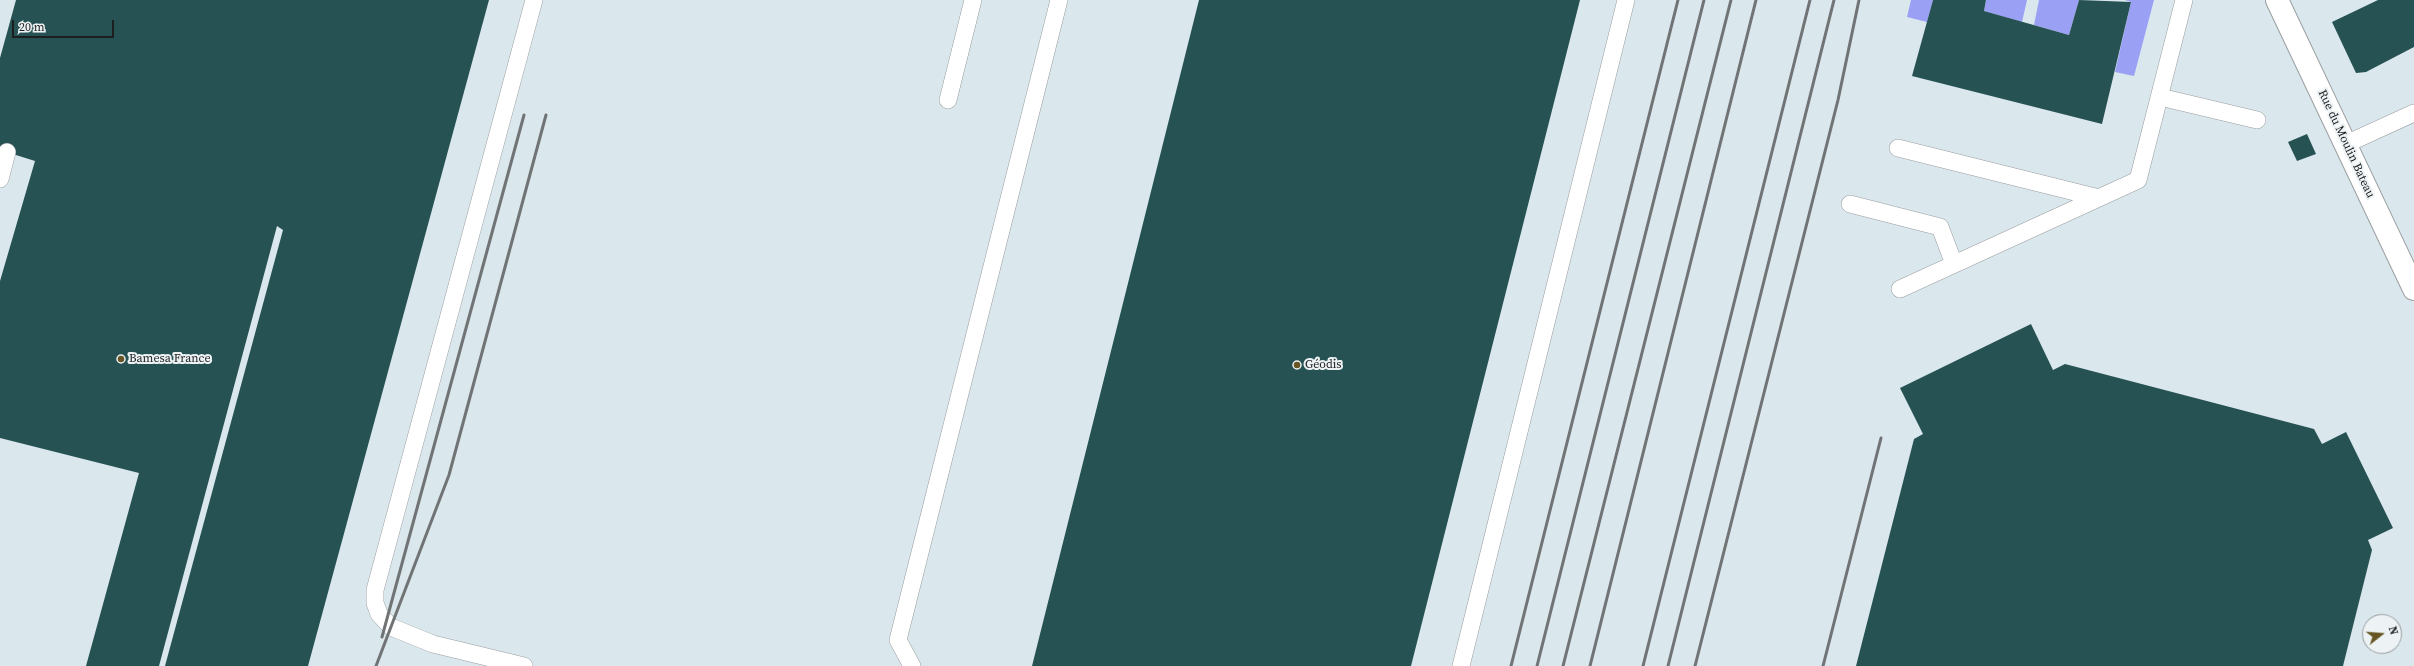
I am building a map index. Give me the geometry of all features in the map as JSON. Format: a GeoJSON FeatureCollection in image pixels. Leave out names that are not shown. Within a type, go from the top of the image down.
{"type":"FeatureCollection","features":[{"type":"Feature","properties":{"kind":"street","name":"Rue du Moulin Bateau"},"geometry":{"type":"LineString","coordinates":[[2278,1],[2414,289]]}},
{"type":"Feature","properties":{"kind":"lane"},"geometry":{"type":"LineString","coordinates":[[524,666],[433,644],[391,627],[378,614],[375,603],[375,590],[534,0]]}},
{"type":"Feature","properties":{"kind":"lane"},"geometry":{"type":"LineString","coordinates":[[948,100],[973,0]]}},
{"type":"Feature","properties":{"kind":"lane"},"geometry":{"type":"LineString","coordinates":[[912,666],[898,640],[1059,0]]}},
{"type":"Feature","properties":{"kind":"lane"},"geometry":{"type":"LineString","coordinates":[[1461,666],[1548,309],[1626,0]]}},
{"type":"Feature","properties":{"kind":"lane"},"geometry":{"type":"LineString","coordinates":[[1900,289],[2138,180],[2184,0]]}},
{"type":"Feature","properties":{"kind":"lane"},"geometry":{"type":"LineString","coordinates":[[2160,97],[2257,120]]}},
{"type":"Feature","properties":{"kind":"lane"},"geometry":{"type":"LineString","coordinates":[[2346,144],[2414,113]]}},
{"type":"Feature","properties":{"kind":"lane"},"geometry":{"type":"LineString","coordinates":[[1898,148],[2099,198]]}},
{"type":"Feature","properties":{"kind":"lane"},"geometry":{"type":"LineString","coordinates":[[0,179],[7,152]]}},
{"type":"Feature","properties":{"kind":"lane"},"geometry":{"type":"LineString","coordinates":[[1850,204],[1940,227],[1954,264]]}},
{"type":"Feature","properties":{"kind":"shaded area"},"geometry":{"type":"Polygon","coordinates":[[[0,0],[2414,0],[2414,666],[0,666],[0,0]]]}},
{"type":"Feature","properties":{"kind":"water"},"geometry":{"type":"Polygon","coordinates":[[[1911,0],[1933,0],[1927,22],[1907,17],[1911,0]]]}},
{"type":"Feature","properties":{"kind":"water"},"geometry":{"type":"Polygon","coordinates":[[[1986,0],[2027,0],[2022,22],[1984,11],[1986,0]]]}},
{"type":"Feature","properties":{"kind":"water"},"geometry":{"type":"Polygon","coordinates":[[[2039,0],[2079,0],[2069,35],[2034,25],[2039,0]]]}},
{"type":"Feature","properties":{"kind":"water"},"geometry":{"type":"Polygon","coordinates":[[[2125,0],[2154,0],[2134,76],[2115,72],[2131,2],[2125,0]]]}},
{"type":"Feature","properties":{"kind":"building"},"geometry":{"type":"Polygon","coordinates":[[[16,0],[489,0],[308,666],[165,666],[283,230],[277,226],[159,666],[86,666],[139,473],[0,438],[0,281],[35,161],[0,150],[0,58],[16,0]]]}},
{"type":"Feature","properties":{"kind":"building","name":"Géodis"},"geometry":{"type":"Polygon","coordinates":[[[1199,0],[1580,0],[1411,666],[1032,666],[1199,0]]]}},
{"type":"Feature","properties":{"kind":"building"},"geometry":{"type":"Polygon","coordinates":[[[1933,0],[1986,0],[1984,11],[2069,35],[2079,0],[2131,2],[2102,124],[1912,76],[1933,0]]]}},
{"type":"Feature","properties":{"kind":"building"},"geometry":{"type":"Polygon","coordinates":[[[2378,0],[2414,0],[2414,47],[2366,72],[2356,73],[2332,22],[2378,0]]]}},
{"type":"Feature","properties":{"kind":"building"},"geometry":{"type":"Polygon","coordinates":[[[2307,134],[2316,154],[2297,161],[2288,142],[2307,134]]]}},
{"type":"Feature","properties":{"kind":"building"},"geometry":{"type":"Polygon","coordinates":[[[2031,324],[2053,370],[2065,364],[2314,429],[2322,444],[2346,432],[2393,528],[2368,540],[2372,550],[2343,666],[1856,666],[1914,439],[1923,434],[1900,388],[2031,324]]]}},
{"type":"Feature","properties":{"kind":"railway"},"geometry":{"type":"LineString","coordinates":[[1511,666],[1678,0]]}},
{"type":"Feature","properties":{"kind":"railway"},"geometry":{"type":"LineString","coordinates":[[1537,666],[1704,0]]}},
{"type":"Feature","properties":{"kind":"railway"},"geometry":{"type":"LineString","coordinates":[[1563,666],[1731,0]]}},
{"type":"Feature","properties":{"kind":"railway"},"geometry":{"type":"LineString","coordinates":[[1590,666],[1756,0]]}},
{"type":"Feature","properties":{"kind":"railway"},"geometry":{"type":"LineString","coordinates":[[1643,666],[1810,0]]}},
{"type":"Feature","properties":{"kind":"railway"},"geometry":{"type":"LineString","coordinates":[[1668,666],[1834,0]]}},
{"type":"Feature","properties":{"kind":"railway"},"geometry":{"type":"LineString","coordinates":[[1695,666],[1838,100],[1859,0]]}},
{"type":"Feature","properties":{"kind":"railway"},"geometry":{"type":"LineString","coordinates":[[382,637],[524,115]]}},
{"type":"Feature","properties":{"kind":"railway"},"geometry":{"type":"LineString","coordinates":[[376,666],[449,475],[546,115]]}},
{"type":"Feature","properties":{"kind":"railway"},"geometry":{"type":"LineString","coordinates":[[1823,666],[1881,438]]}},
{"type":"Feature","properties":{"kind":"place","name":"Bamesa France"},"geometry":{"type":"Point","coordinates":[121,359]}},
{"type":"Feature","properties":{"kind":"place","name":"Géodis"},"geometry":{"type":"Point","coordinates":[1297,365]}}]}
